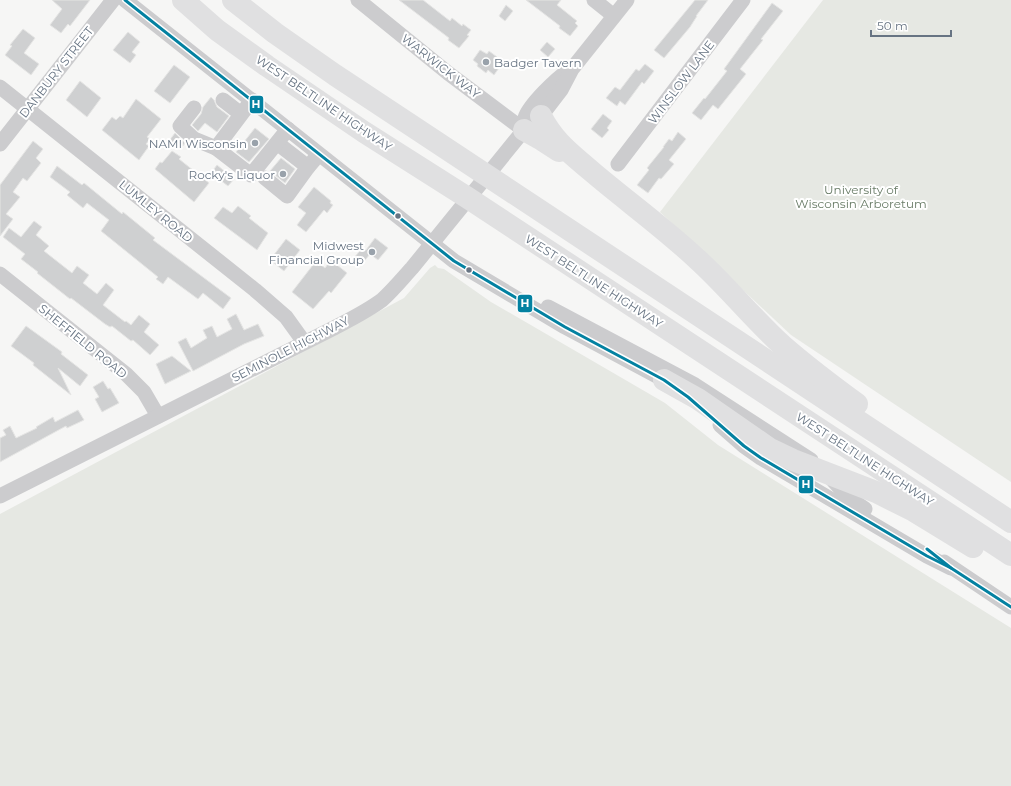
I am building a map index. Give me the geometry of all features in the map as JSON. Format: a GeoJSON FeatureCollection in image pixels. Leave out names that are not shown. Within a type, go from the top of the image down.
{"type":"FeatureCollection","features":[{"type":"Feature","properties":{"kind":"highway"},"geometry":{"type":"LineString","coordinates":[[177,0],[217,30]]}},
{"type":"Feature","properties":{"kind":"highway","name":"WEST BELTLINE HIGHWAY"},"geometry":{"type":"LineString","coordinates":[[183,0],[217,30],[364,132],[468,198],[1011,555]]}},
{"type":"Feature","properties":{"kind":"highway"},"geometry":{"type":"LineString","coordinates":[[233,0],[275,33],[388,110],[1011,522]]}},
{"type":"Feature","properties":{"kind":"highway"},"geometry":{"type":"LineString","coordinates":[[240,0],[275,33]]}},
{"type":"Feature","properties":{"kind":"highway"},"geometry":{"type":"LineString","coordinates":[[541,116],[553,136],[608,185],[698,259],[745,309],[782,345],[805,364],[1011,517]]}},
{"type":"Feature","properties":{"kind":"highway"},"geometry":{"type":"LineString","coordinates":[[524,130],[545,141],[608,185]]}},
{"type":"Feature","properties":{"kind":"highway"},"geometry":{"type":"LineString","coordinates":[[664,380],[698,400],[770,449],[793,460],[876,492],[914,511],[1011,570]]}},
{"type":"Feature","properties":{"kind":"street","name":"DANBURY STREET"},"geometry":{"type":"LineString","coordinates":[[0,144],[113,0]]}},
{"type":"Feature","properties":{"kind":"street"},"geometry":{"type":"LineString","coordinates":[[125,0],[454,262],[565,327],[664,380],[688,397],[744,446],[761,458],[927,556],[951,568],[1011,607]]}},
{"type":"Feature","properties":{"kind":"street","name":"WARWICK WAY"},"geometry":{"type":"LineString","coordinates":[[358,0],[524,130]]}},
{"type":"Feature","properties":{"kind":"street"},"geometry":{"type":"LineString","coordinates":[[594,0],[614,16]]}},
{"type":"Feature","properties":{"kind":"street","name":"SEMINOLE HIGHWAY"},"geometry":{"type":"LineString","coordinates":[[0,496],[363,313],[381,300],[395,288],[524,130],[534,124],[541,116],[561,90],[572,69],[627,0]]}},
{"type":"Feature","properties":{"kind":"street","name":"WINSLOW LANE"},"geometry":{"type":"LineString","coordinates":[[618,164],[743,0]]}},
{"type":"Feature","properties":{"kind":"street","name":"SEMINOLE HIGHWAY"},"geometry":{"type":"LineString","coordinates":[[524,130],[525,118],[529,111],[555,81],[572,69]]}},
{"type":"Feature","properties":{"kind":"street","name":"LUMLEY ROAD"},"geometry":{"type":"LineString","coordinates":[[0,87],[255,290],[286,317],[304,342]]}},
{"type":"Feature","properties":{"kind":"street"},"geometry":{"type":"LineString","coordinates":[[223,100],[241,114]]}},
{"type":"Feature","properties":{"kind":"street"},"geometry":{"type":"LineString","coordinates":[[216,148],[252,100]]}},
{"type":"Feature","properties":{"kind":"street"},"geometry":{"type":"LineString","coordinates":[[194,108],[180,126],[194,139],[216,148],[251,175],[288,129]]}},
{"type":"Feature","properties":{"kind":"street"},"geometry":{"type":"LineString","coordinates":[[277,143],[308,167]]}},
{"type":"Feature","properties":{"kind":"street"},"geometry":{"type":"LineString","coordinates":[[265,178],[287,196],[319,153]]}},
{"type":"Feature","properties":{"kind":"street","name":"SHEFFIELD ROAD"},"geometry":{"type":"LineString","coordinates":[[0,274],[126,374],[144,392],[158,416]]}},
{"type":"Feature","properties":{"kind":"street"},"geometry":{"type":"LineString","coordinates":[[519,299],[550,308],[695,385],[814,462],[849,498],[930,550],[951,568]]}},
{"type":"Feature","properties":{"kind":"green space","name":"University of Wisconsin Arboretum"},"geometry":{"type":"Polygon","coordinates":[[[823,0],[1011,0],[1011,482],[791,335],[660,212],[823,0]]]}},
{"type":"Feature","properties":{"kind":"green space"},"geometry":{"type":"Polygon","coordinates":[[[435,265],[438,268],[444,269],[491,302],[665,403],[718,445],[1011,628],[1011,786],[0,786],[0,514],[404,298],[430,268],[435,265]]]}},
{"type":"Feature","properties":{"kind":"building"},"geometry":{"type":"Polygon","coordinates":[[[52,0],[90,0],[70,26],[68,24],[61,33],[50,25],[62,9],[52,0]]]}},
{"type":"Feature","properties":{"kind":"building"},"geometry":{"type":"Polygon","coordinates":[[[399,0],[423,0],[450,21],[452,18],[462,26],[463,24],[471,30],[467,35],[469,36],[459,48],[448,40],[449,38],[399,0]]]}},
{"type":"Feature","properties":{"kind":"building"},"geometry":{"type":"Polygon","coordinates":[[[526,0],[561,0],[557,5],[577,21],[575,23],[578,26],[570,36],[559,28],[560,26],[526,0]]]}},
{"type":"Feature","properties":{"kind":"building"},"geometry":{"type":"Polygon","coordinates":[[[695,0],[708,0],[690,27],[664,58],[654,50],[695,0]]]}},
{"type":"Feature","properties":{"kind":"building"},"geometry":{"type":"Polygon","coordinates":[[[772,3],[783,11],[761,39],[763,40],[740,69],[746,74],[718,109],[713,105],[701,120],[692,113],[727,71],[724,69],[772,3]]]}},
{"type":"Feature","properties":{"kind":"building"},"geometry":{"type":"Polygon","coordinates":[[[506,5],[513,11],[505,21],[499,16],[506,5]]]}},
{"type":"Feature","properties":{"kind":"building"},"geometry":{"type":"Polygon","coordinates":[[[23,29],[35,38],[24,53],[39,64],[31,75],[5,55],[12,46],[10,45],[23,29]]]}},
{"type":"Feature","properties":{"kind":"building"},"geometry":{"type":"Polygon","coordinates":[[[128,32],[140,42],[132,52],[136,55],[130,63],[113,50],[128,32]]]}},
{"type":"Feature","properties":{"kind":"building"},"geometry":{"type":"Polygon","coordinates":[[[547,42],[555,49],[548,57],[540,50],[547,42]]]}},
{"type":"Feature","properties":{"kind":"building","name":"Badger Tavern"},"geometry":{"type":"Polygon","coordinates":[[[480,50],[487,54],[489,51],[497,57],[494,60],[501,65],[494,75],[488,70],[486,73],[477,66],[478,64],[473,60],[480,50]]]}},
{"type":"Feature","properties":{"kind":"building"},"geometry":{"type":"Polygon","coordinates":[[[645,64],[654,71],[644,84],[642,82],[625,105],[620,101],[617,106],[606,98],[615,87],[620,90],[636,69],[639,71],[645,64]]]}},
{"type":"Feature","properties":{"kind":"building"},"geometry":{"type":"Polygon","coordinates":[[[174,65],[190,77],[170,103],[154,91],[174,65]]]}},
{"type":"Feature","properties":{"kind":"building"},"geometry":{"type":"Polygon","coordinates":[[[80,81],[101,98],[87,117],[66,100],[80,81]]]}},
{"type":"Feature","properties":{"kind":"building"},"geometry":{"type":"Polygon","coordinates":[[[211,97],[217,107],[229,116],[217,132],[205,123],[198,131],[192,125],[201,114],[203,107],[211,97]]]}},
{"type":"Feature","properties":{"kind":"building"},"geometry":{"type":"Polygon","coordinates":[[[136,99],[161,119],[147,137],[150,139],[146,144],[149,146],[139,160],[102,130],[112,117],[116,120],[120,116],[123,118],[136,99]]]}},
{"type":"Feature","properties":{"kind":"building"},"geometry":{"type":"Polygon","coordinates":[[[603,114],[612,121],[607,128],[609,130],[602,138],[591,129],[603,114]]]}},
{"type":"Feature","properties":{"kind":"building","name":"NAMI Wisconsin"},"geometry":{"type":"Polygon","coordinates":[[[255,128],[269,139],[249,162],[236,152],[255,128]]]}},
{"type":"Feature","properties":{"kind":"building"},"geometry":{"type":"Polygon","coordinates":[[[678,132],[686,139],[669,160],[674,164],[661,179],[659,178],[648,193],[637,185],[649,170],[647,168],[669,139],[672,141],[678,132]]]}},
{"type":"Feature","properties":{"kind":"building"},"geometry":{"type":"Polygon","coordinates":[[[175,133],[185,143],[180,150],[169,141],[175,133]]]}},
{"type":"Feature","properties":{"kind":"building"},"geometry":{"type":"Polygon","coordinates":[[[33,141],[43,149],[36,158],[41,163],[27,181],[23,178],[13,192],[20,197],[6,214],[13,219],[0,236],[0,185],[33,141]]]}},
{"type":"Feature","properties":{"kind":"building"},"geometry":{"type":"Polygon","coordinates":[[[172,151],[181,157],[179,159],[209,183],[194,202],[155,169],[172,151]]]}},
{"type":"Feature","properties":{"kind":"building"},"geometry":{"type":"Polygon","coordinates":[[[281,158],[295,169],[285,183],[270,171],[281,158]]]}},
{"type":"Feature","properties":{"kind":"building"},"geometry":{"type":"Polygon","coordinates":[[[217,165],[234,179],[228,186],[211,173],[217,165]]]}},
{"type":"Feature","properties":{"kind":"building"},"geometry":{"type":"Polygon","coordinates":[[[57,166],[82,185],[84,183],[122,214],[123,212],[155,238],[153,240],[231,298],[223,309],[203,293],[198,299],[168,277],[163,284],[156,279],[158,277],[101,231],[109,220],[87,203],[83,208],[67,195],[70,192],[50,177],[57,166]]]}},
{"type":"Feature","properties":{"kind":"building"},"geometry":{"type":"Polygon","coordinates":[[[314,187],[331,201],[330,203],[333,205],[327,213],[324,210],[306,232],[297,225],[306,213],[298,207],[314,187]]]}},
{"type":"Feature","properties":{"kind":"building"},"geometry":{"type":"Polygon","coordinates":[[[238,206],[251,216],[249,218],[268,233],[257,250],[214,218],[223,207],[232,213],[238,206]]]}},
{"type":"Feature","properties":{"kind":"building"},"geometry":{"type":"Polygon","coordinates":[[[34,221],[42,227],[36,235],[49,246],[44,251],[72,273],[77,266],[89,275],[83,283],[97,294],[106,283],[114,290],[103,305],[131,325],[139,315],[150,324],[144,332],[159,345],[150,355],[133,340],[131,341],[112,326],[110,327],[105,324],[37,273],[38,272],[21,259],[25,254],[3,237],[9,228],[21,237],[34,221]]]}},
{"type":"Feature","properties":{"kind":"building","name":"Midwest Financial Group"},"geometry":{"type":"Polygon","coordinates":[[[375,238],[388,248],[378,260],[370,254],[362,264],[354,258],[362,248],[366,250],[375,238]]]}},
{"type":"Feature","properties":{"kind":"building"},"geometry":{"type":"Polygon","coordinates":[[[286,239],[300,250],[284,271],[270,260],[286,239]]]}},
{"type":"Feature","properties":{"kind":"building"},"geometry":{"type":"Polygon","coordinates":[[[331,260],[347,273],[331,293],[329,291],[313,309],[292,292],[316,261],[325,268],[331,260]]]}},
{"type":"Feature","properties":{"kind":"building"},"geometry":{"type":"Polygon","coordinates":[[[236,314],[244,330],[258,324],[264,336],[244,344],[193,371],[178,342],[186,338],[191,348],[207,338],[203,330],[212,326],[217,337],[232,329],[227,319],[236,314]]]}},
{"type":"Feature","properties":{"kind":"building"},"geometry":{"type":"Polygon","coordinates":[[[26,326],[62,352],[61,354],[88,375],[80,386],[58,368],[71,395],[33,365],[34,363],[11,346],[26,326]]]}},
{"type":"Feature","properties":{"kind":"building"},"geometry":{"type":"Polygon","coordinates":[[[172,356],[191,371],[165,384],[156,364],[172,356]]]}},
{"type":"Feature","properties":{"kind":"building"},"geometry":{"type":"Polygon","coordinates":[[[103,381],[108,389],[110,388],[119,403],[102,412],[95,399],[99,397],[93,387],[103,381]]]}},
{"type":"Feature","properties":{"kind":"building"},"geometry":{"type":"Polygon","coordinates":[[[78,410],[84,420],[67,428],[66,426],[0,462],[0,438],[6,435],[3,430],[10,426],[16,438],[37,428],[36,427],[53,417],[55,422],[78,410]]]}},
{"type":"Feature","properties":{"kind":"transit line","name":"H"},"geometry":{"type":"LineString","coordinates":[[125,0],[454,261],[565,327],[664,380],[688,397],[744,446],[761,458],[927,556],[951,568]]}},
{"type":"Feature","properties":{"kind":"transit line","name":"H"},"geometry":{"type":"LineString","coordinates":[[927,549],[951,568],[1011,607]]}},
{"type":"Feature","properties":{"kind":"place","name":"Badger Tavern"},"geometry":{"type":"Point","coordinates":[486,62]}},
{"type":"Feature","properties":{"kind":"place","name":"NAMI Wisconsin"},"geometry":{"type":"Point","coordinates":[255,143]}},
{"type":"Feature","properties":{"kind":"place","name":"Rocky's Liquor"},"geometry":{"type":"Point","coordinates":[283,174]}},
{"type":"Feature","properties":{"kind":"place","name":"Midwest Financial Group"},"geometry":{"type":"Point","coordinates":[372,252]}}]}
